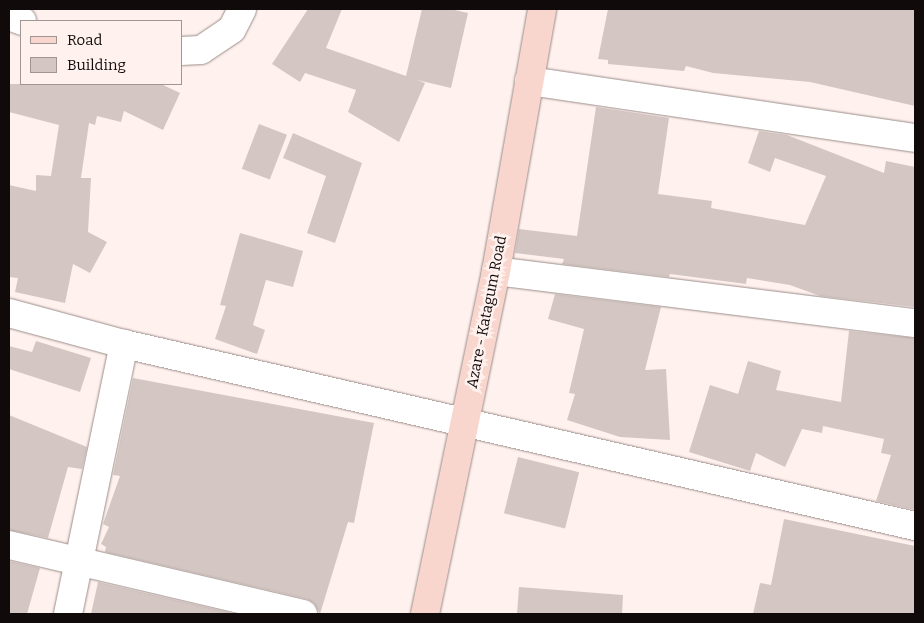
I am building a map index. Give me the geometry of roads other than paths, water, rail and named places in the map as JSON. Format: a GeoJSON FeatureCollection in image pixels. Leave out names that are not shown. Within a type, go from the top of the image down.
{"type":"FeatureCollection","features":[{"type":"Feature","properties":{"kind":"main road","name":"Azare - Katagum Road"},"geometry":{"type":"LineString","coordinates":[[425,614],[496,271],[542,9]]}},
{"type":"Feature","properties":{"kind":"street"},"geometry":{"type":"LineString","coordinates":[[182,51],[201,50],[232,29],[242,9]]}},
{"type":"Feature","properties":{"kind":"street"},"geometry":{"type":"LineString","coordinates":[[529,81],[915,138]]}},
{"type":"Feature","properties":{"kind":"street"},"geometry":{"type":"LineString","coordinates":[[496,271],[915,323]]}},
{"type":"Feature","properties":{"kind":"street"},"geometry":{"type":"LineString","coordinates":[[9,313],[124,344],[915,526]]}},
{"type":"Feature","properties":{"kind":"street"},"geometry":{"type":"LineString","coordinates":[[68,614],[124,344]]}},
{"type":"Feature","properties":{"kind":"street"},"geometry":{"type":"LineString","coordinates":[[9,545],[303,614]]}}]}
